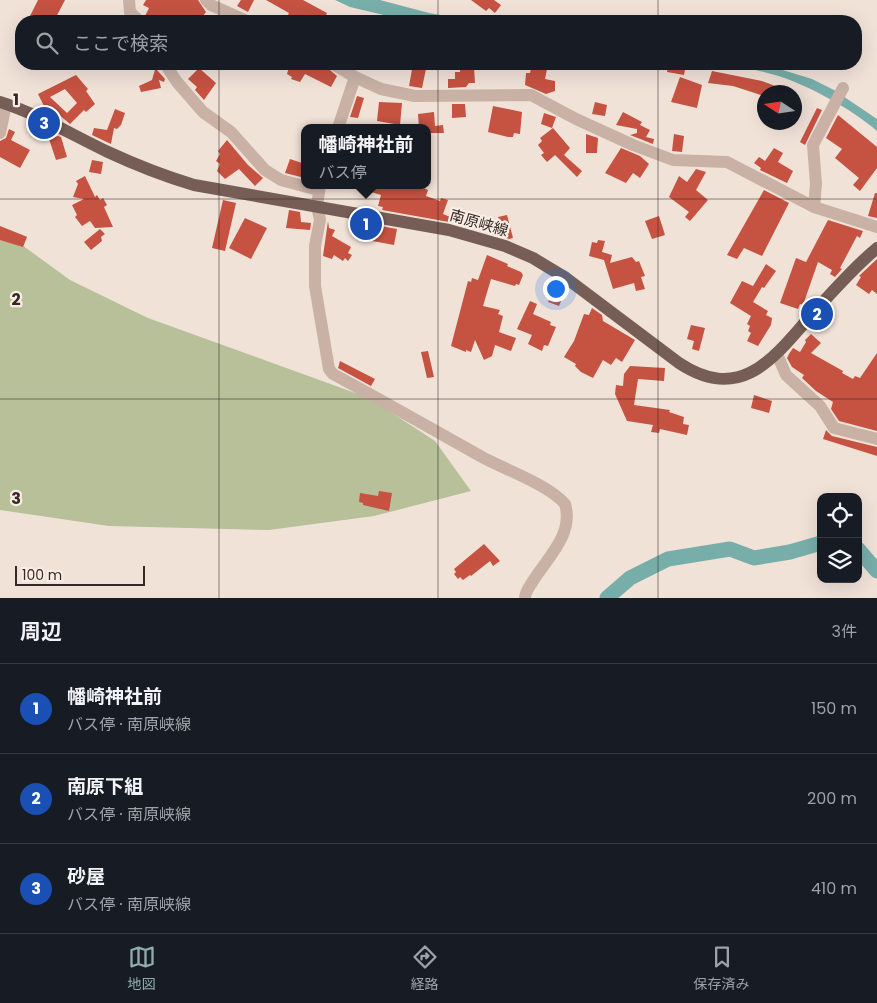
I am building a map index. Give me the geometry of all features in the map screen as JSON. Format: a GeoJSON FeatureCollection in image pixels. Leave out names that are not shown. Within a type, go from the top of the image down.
{"type":"FeatureCollection","features":[{"type":"Feature","properties":{"kind":"main road","name":"南原峡線"},"geometry":{"type":"LineString","coordinates":[[3,103],[161,175],[194,185],[449,230],[505,246],[533,258],[566,278],[679,363],[694,373],[710,379],[726,380],[744,376],[760,369],[777,354],[851,270],[877,248]]}},
{"type":"Feature","properties":{"kind":"street"},"geometry":{"type":"LineString","coordinates":[[129,0],[130,12],[133,15]]}},
{"type":"Feature","properties":{"kind":"street"},"geometry":{"type":"LineString","coordinates":[[206,0],[211,5],[233,15]]}},
{"type":"Feature","properties":{"kind":"street"},"geometry":{"type":"LineString","coordinates":[[169,70],[203,112],[231,132],[265,170],[281,180],[301,184]]}},
{"type":"Feature","properties":{"kind":"street"},"geometry":{"type":"LineString","coordinates":[[343,70],[381,89],[415,96],[531,95],[576,119],[673,160],[727,162],[814,207],[877,227]]}},
{"type":"Feature","properties":{"kind":"street"},"geometry":{"type":"LineString","coordinates":[[339,124],[355,77]]}},
{"type":"Feature","properties":{"kind":"street"},"geometry":{"type":"LineString","coordinates":[[814,207],[816,184],[813,145],[843,88]]}},
{"type":"Feature","properties":{"kind":"street"},"geometry":{"type":"LineString","coordinates":[[0,133],[3,103]]}},
{"type":"Feature","properties":{"kind":"street"},"geometry":{"type":"LineString","coordinates":[[319,189],[317,206],[320,220],[315,246],[315,286],[329,369],[333,374],[430,426],[481,456],[555,494],[565,504],[567,519],[562,539],[537,575],[525,598]]}},
{"type":"Feature","properties":{"kind":"street"},"geometry":{"type":"LineString","coordinates":[[777,354],[786,375],[820,406],[834,428],[877,439]]}},
{"type":"Feature","properties":{"kind":"green space"},"geometry":{"type":"Polygon","coordinates":[[[0,229],[70,280],[148,318],[369,398],[435,441],[471,491],[374,516],[269,530],[109,526],[0,510],[0,229]]]}},
{"type":"Feature","properties":{"kind":"water"},"geometry":{"type":"Polygon","coordinates":[[[335,0],[380,0],[440,15],[384,15],[350,7],[335,0]]]}},
{"type":"Feature","properties":{"kind":"water"},"geometry":{"type":"Polygon","coordinates":[[[755,70],[783,70],[812,79],[834,90],[877,119],[877,131],[842,106],[787,79],[755,70]]]}},
{"type":"Feature","properties":{"kind":"building"},"geometry":{"type":"Polygon","coordinates":[[[38,0],[65,0],[57,15],[30,15],[38,0]]]}},
{"type":"Feature","properties":{"kind":"building"},"geometry":{"type":"Polygon","coordinates":[[[146,0],[198,0],[206,12],[204,15],[146,15],[149,8],[143,5],[146,0]]]}},
{"type":"Feature","properties":{"kind":"building"},"geometry":{"type":"Polygon","coordinates":[[[241,0],[254,0],[248,12],[237,6],[241,0]]]}},
{"type":"Feature","properties":{"kind":"building"},"geometry":{"type":"Polygon","coordinates":[[[266,0],[303,0],[327,13],[326,15],[288,15],[289,13],[266,0]]]}},
{"type":"Feature","properties":{"kind":"building"},"geometry":{"type":"Polygon","coordinates":[[[471,0],[494,0],[501,5],[495,13],[489,8],[486,11],[471,0]]]}},
{"type":"Feature","properties":{"kind":"building"},"geometry":{"type":"Polygon","coordinates":[[[155,70],[165,79],[164,82],[159,80],[161,88],[141,92],[139,86],[152,80],[155,70]]]}},
{"type":"Feature","properties":{"kind":"building"},"geometry":{"type":"Polygon","coordinates":[[[197,70],[201,70],[216,83],[204,100],[195,90],[197,87],[188,79],[197,70]]]}},
{"type":"Feature","properties":{"kind":"building"},"geometry":{"type":"Polygon","coordinates":[[[288,70],[330,70],[337,76],[331,87],[305,74],[300,82],[291,79],[292,77],[287,74],[288,70]]]}},
{"type":"Feature","properties":{"kind":"building"},"geometry":{"type":"Polygon","coordinates":[[[412,70],[426,70],[422,88],[409,86],[412,70]]]}},
{"type":"Feature","properties":{"kind":"building"},"geometry":{"type":"Polygon","coordinates":[[[460,70],[474,70],[475,83],[469,83],[466,87],[448,88],[448,79],[455,79],[455,72],[460,72],[460,70]]]}},
{"type":"Feature","properties":{"kind":"building"},"geometry":{"type":"Polygon","coordinates":[[[531,70],[547,70],[545,79],[555,81],[555,91],[546,94],[525,85],[526,73],[530,73],[531,70]]]}},
{"type":"Feature","properties":{"kind":"building"},"geometry":{"type":"Polygon","coordinates":[[[667,70],[685,70],[684,75],[667,72],[667,70]]]}},
{"type":"Feature","properties":{"kind":"building"},"geometry":{"type":"Polygon","coordinates":[[[712,71],[762,81],[773,85],[757,85],[757,94],[733,86],[708,83],[712,71]]]}},
{"type":"Feature","properties":{"kind":"building"},"geometry":{"type":"Polygon","coordinates":[[[76,75],[88,89],[86,91],[95,104],[86,112],[84,110],[70,124],[51,108],[53,115],[47,112],[38,94],[76,75]],[[65,89],[50,97],[67,113],[77,103],[65,89]]]}},
{"type":"Feature","properties":{"kind":"building"},"geometry":{"type":"Polygon","coordinates":[[[680,77],[702,85],[697,108],[671,102],[680,77]]]}},
{"type":"Feature","properties":{"kind":"building"},"geometry":{"type":"Polygon","coordinates":[[[357,96],[364,98],[358,118],[350,117],[357,96]]]}},
{"type":"Feature","properties":{"kind":"building"},"geometry":{"type":"Polygon","coordinates":[[[379,102],[402,103],[400,124],[377,121],[379,102]]]}},
{"type":"Feature","properties":{"kind":"building"},"geometry":{"type":"Polygon","coordinates":[[[595,102],[607,105],[605,116],[592,114],[595,102]]]}},
{"type":"Feature","properties":{"kind":"building"},"geometry":{"type":"Polygon","coordinates":[[[452,104],[465,104],[466,117],[452,118],[452,104]]]}},
{"type":"Feature","properties":{"kind":"building"},"geometry":{"type":"Polygon","coordinates":[[[493,106],[522,112],[520,134],[514,133],[513,137],[508,137],[488,132],[493,106]]]}},
{"type":"Feature","properties":{"kind":"building"},"geometry":{"type":"Polygon","coordinates":[[[817,108],[822,110],[805,145],[800,142],[817,108]]]}},
{"type":"Feature","properties":{"kind":"building"},"geometry":{"type":"Polygon","coordinates":[[[115,109],[125,113],[121,125],[117,129],[114,128],[111,144],[92,135],[94,128],[107,130],[115,109]]]}},
{"type":"Feature","properties":{"kind":"building"},"geometry":{"type":"Polygon","coordinates":[[[434,112],[435,126],[443,125],[444,133],[431,133],[431,124],[419,124],[418,114],[434,112]]]}},
{"type":"Feature","properties":{"kind":"building"},"geometry":{"type":"Polygon","coordinates":[[[623,112],[642,122],[640,125],[650,130],[646,137],[654,139],[653,144],[630,135],[637,133],[637,129],[616,125],[623,112]]]}},
{"type":"Feature","properties":{"kind":"building"},"geometry":{"type":"Polygon","coordinates":[[[544,113],[556,117],[552,128],[541,124],[544,113]]]}},
{"type":"Feature","properties":{"kind":"building"},"geometry":{"type":"Polygon","coordinates":[[[838,115],[877,147],[877,168],[860,191],[853,185],[859,178],[835,158],[842,149],[826,138],[838,115]]]}},
{"type":"Feature","properties":{"kind":"building"},"geometry":{"type":"Polygon","coordinates":[[[553,128],[570,148],[564,155],[582,171],[577,177],[555,155],[547,162],[541,155],[544,153],[538,145],[542,141],[540,138],[553,128]]]}},
{"type":"Feature","properties":{"kind":"building"},"geometry":{"type":"Polygon","coordinates":[[[9,129],[15,132],[11,140],[30,150],[20,168],[0,157],[0,141],[6,138],[9,129]]]}},
{"type":"Feature","properties":{"kind":"building"},"geometry":{"type":"Polygon","coordinates":[[[586,134],[598,138],[597,153],[586,153],[586,134]]]}},
{"type":"Feature","properties":{"kind":"building"},"geometry":{"type":"Polygon","coordinates":[[[674,134],[684,136],[682,152],[672,151],[674,134]]]}},
{"type":"Feature","properties":{"kind":"building"},"geometry":{"type":"Polygon","coordinates":[[[61,137],[67,157],[56,160],[49,139],[61,137]]]}},
{"type":"Feature","properties":{"kind":"building"},"geometry":{"type":"Polygon","coordinates":[[[227,140],[248,165],[263,178],[255,186],[239,169],[225,179],[217,171],[220,164],[216,161],[220,154],[218,151],[227,140]]]}},
{"type":"Feature","properties":{"kind":"building"},"geometry":{"type":"Polygon","coordinates":[[[621,148],[640,156],[649,164],[640,178],[633,173],[626,183],[605,173],[621,148]]]}},
{"type":"Feature","properties":{"kind":"building"},"geometry":{"type":"Polygon","coordinates":[[[774,148],[783,153],[778,162],[793,171],[787,183],[760,170],[761,168],[754,163],[759,157],[765,161],[774,148]]]}},
{"type":"Feature","properties":{"kind":"building"},"geometry":{"type":"Polygon","coordinates":[[[290,159],[301,163],[301,177],[285,173],[290,159]]]}},
{"type":"Feature","properties":{"kind":"building"},"geometry":{"type":"Polygon","coordinates":[[[92,160],[103,162],[101,174],[89,172],[92,160]]]}},
{"type":"Feature","properties":{"kind":"building"},"geometry":{"type":"Polygon","coordinates":[[[696,169],[706,172],[696,190],[708,200],[690,221],[685,217],[689,212],[669,197],[679,176],[687,182],[696,169]]]}},
{"type":"Feature","properties":{"kind":"building"},"geometry":{"type":"Polygon","coordinates":[[[85,176],[95,197],[97,195],[100,200],[103,198],[107,205],[104,207],[113,227],[95,228],[90,221],[82,226],[75,217],[77,215],[72,205],[84,199],[73,197],[78,184],[76,181],[85,176]]]}},
{"type":"Feature","properties":{"kind":"building"},"geometry":{"type":"Polygon","coordinates":[[[372,189],[426,189],[428,190],[426,196],[440,201],[441,198],[448,200],[443,214],[450,217],[449,222],[382,210],[383,207],[378,206],[381,195],[371,192],[372,189]]]}},
{"type":"Feature","properties":{"kind":"building"},"geometry":{"type":"Polygon","coordinates":[[[764,190],[789,203],[762,256],[744,248],[737,259],[727,255],[764,190]]]}},
{"type":"Feature","properties":{"kind":"building"},"geometry":{"type":"Polygon","coordinates":[[[875,193],[877,193],[877,218],[868,216],[875,193]]]}},
{"type":"Feature","properties":{"kind":"building"},"geometry":{"type":"Polygon","coordinates":[[[223,200],[236,203],[225,251],[212,248],[223,200]]]}},
{"type":"Feature","properties":{"kind":"building"},"geometry":{"type":"Polygon","coordinates":[[[289,210],[300,212],[301,222],[311,223],[310,230],[286,228],[289,210]]]}},
{"type":"Feature","properties":{"kind":"building"},"geometry":{"type":"Polygon","coordinates":[[[507,215],[513,238],[509,239],[503,237],[498,217],[507,215]]]}},
{"type":"Feature","properties":{"kind":"building"},"geometry":{"type":"Polygon","coordinates":[[[659,216],[665,235],[652,239],[645,221],[659,216]]]}},
{"type":"Feature","properties":{"kind":"building"},"geometry":{"type":"Polygon","coordinates":[[[245,218],[267,228],[251,259],[229,248],[245,218]]]}},
{"type":"Feature","properties":{"kind":"building"},"geometry":{"type":"Polygon","coordinates":[[[828,220],[863,231],[860,238],[857,236],[840,268],[842,269],[835,277],[830,274],[832,270],[818,262],[803,305],[800,304],[798,309],[780,303],[796,258],[806,262],[828,220]]]}},
{"type":"Feature","properties":{"kind":"building"},"geometry":{"type":"Polygon","coordinates":[[[328,221],[329,228],[335,230],[332,236],[351,247],[348,253],[352,255],[348,261],[345,258],[343,261],[334,255],[332,259],[323,256],[328,221]]]}},
{"type":"Feature","properties":{"kind":"building"},"geometry":{"type":"Polygon","coordinates":[[[370,224],[397,229],[394,245],[367,240],[370,224]]]}},
{"type":"Feature","properties":{"kind":"building"},"geometry":{"type":"Polygon","coordinates":[[[0,226],[27,237],[23,247],[0,240],[0,226]]]}},
{"type":"Feature","properties":{"kind":"building"},"geometry":{"type":"Polygon","coordinates":[[[100,229],[105,234],[101,237],[102,241],[91,250],[84,242],[100,229]]]}},
{"type":"Feature","properties":{"kind":"building"},"geometry":{"type":"Polygon","coordinates":[[[598,240],[605,241],[602,252],[612,255],[610,263],[632,257],[636,262],[639,261],[645,276],[641,277],[645,289],[636,291],[634,283],[613,289],[604,260],[589,256],[592,242],[597,243],[598,240]]]}},
{"type":"Feature","properties":{"kind":"building"},"geometry":{"type":"Polygon","coordinates":[[[487,255],[508,264],[507,266],[521,272],[523,275],[519,285],[516,284],[515,286],[491,279],[483,306],[500,310],[498,314],[503,316],[499,332],[516,338],[511,351],[495,345],[492,356],[484,360],[475,340],[471,352],[451,346],[468,281],[471,282],[472,278],[478,280],[487,255]]]}},
{"type":"Feature","properties":{"kind":"building"},"geometry":{"type":"Polygon","coordinates":[[[877,259],[877,294],[872,290],[869,294],[856,285],[861,277],[859,276],[877,259]]]}},
{"type":"Feature","properties":{"kind":"building"},"geometry":{"type":"Polygon","coordinates":[[[766,264],[776,271],[764,288],[762,287],[753,302],[768,311],[766,315],[772,318],[771,325],[758,346],[747,341],[751,333],[748,331],[750,326],[747,324],[751,316],[730,303],[742,281],[753,286],[766,264]]]}},
{"type":"Feature","properties":{"kind":"building"},"geometry":{"type":"Polygon","coordinates":[[[554,289],[564,294],[559,306],[548,302],[554,289]]]}},
{"type":"Feature","properties":{"kind":"building"},"geometry":{"type":"Polygon","coordinates":[[[530,301],[537,304],[533,314],[551,322],[550,325],[556,327],[548,346],[544,345],[542,351],[528,344],[532,335],[517,329],[530,301]]]}},
{"type":"Feature","properties":{"kind":"building"},"geometry":{"type":"Polygon","coordinates":[[[592,308],[602,315],[603,321],[635,340],[622,362],[616,358],[611,365],[603,360],[593,378],[581,372],[575,366],[576,364],[564,357],[574,341],[584,314],[589,315],[592,308]]]}},
{"type":"Feature","properties":{"kind":"building"},"geometry":{"type":"Polygon","coordinates":[[[691,325],[705,328],[699,351],[692,349],[694,341],[687,339],[691,325]]]}},
{"type":"Feature","properties":{"kind":"building"},"geometry":{"type":"Polygon","coordinates":[[[811,334],[821,343],[811,353],[843,371],[842,373],[853,379],[855,376],[860,378],[877,353],[877,431],[839,421],[831,409],[833,402],[816,391],[802,378],[804,375],[792,367],[787,358],[789,354],[793,348],[800,352],[806,342],[805,340],[811,334]]]}},
{"type":"Feature","properties":{"kind":"building"},"geometry":{"type":"Polygon","coordinates":[[[428,351],[434,377],[427,378],[421,352],[428,351]]]}},
{"type":"Feature","properties":{"kind":"building"},"geometry":{"type":"Polygon","coordinates":[[[340,361],[375,379],[371,386],[338,368],[340,361]]]}},
{"type":"Feature","properties":{"kind":"building"},"geometry":{"type":"Polygon","coordinates":[[[630,366],[665,368],[664,381],[638,379],[634,405],[670,410],[669,412],[684,417],[683,424],[689,425],[687,435],[660,429],[659,433],[651,432],[653,425],[627,421],[615,394],[616,385],[623,386],[624,374],[630,366]]]}},
{"type":"Feature","properties":{"kind":"building"},"geometry":{"type":"Polygon","coordinates":[[[754,395],[772,401],[769,413],[751,408],[754,395]]]}},
{"type":"Feature","properties":{"kind":"building"},"geometry":{"type":"Polygon","coordinates":[[[826,430],[832,436],[877,447],[877,456],[823,439],[826,430]]]}},
{"type":"Feature","properties":{"kind":"building"},"geometry":{"type":"Polygon","coordinates":[[[379,491],[392,493],[389,511],[363,505],[363,503],[359,502],[360,493],[378,496],[379,491]]]}},
{"type":"Feature","properties":{"kind":"building"},"geometry":{"type":"Polygon","coordinates":[[[484,544],[500,561],[493,566],[490,561],[471,576],[463,580],[460,577],[458,579],[454,574],[456,572],[454,569],[484,544]]]}},
{"type":"Feature","properties":{"kind":"waterway"},"geometry":{"type":"LineString","coordinates":[[607,598],[630,578],[668,559],[730,549],[754,558],[790,552],[817,544]]}},
{"type":"Feature","properties":{"kind":"waterway"},"geometry":{"type":"LineString","coordinates":[[862,554],[877,571]]}},
{"type":"Feature","properties":{"kind":"place","name":"砂屋"},"geometry":{"type":"Point","coordinates":[44,123]}},
{"type":"Feature","properties":{"kind":"place","name":"幡崎神社前"},"geometry":{"type":"Point","coordinates":[366,224]}},
{"type":"Feature","properties":{"kind":"place","name":"南原下組"},"geometry":{"type":"Point","coordinates":[817,314]}}]}
